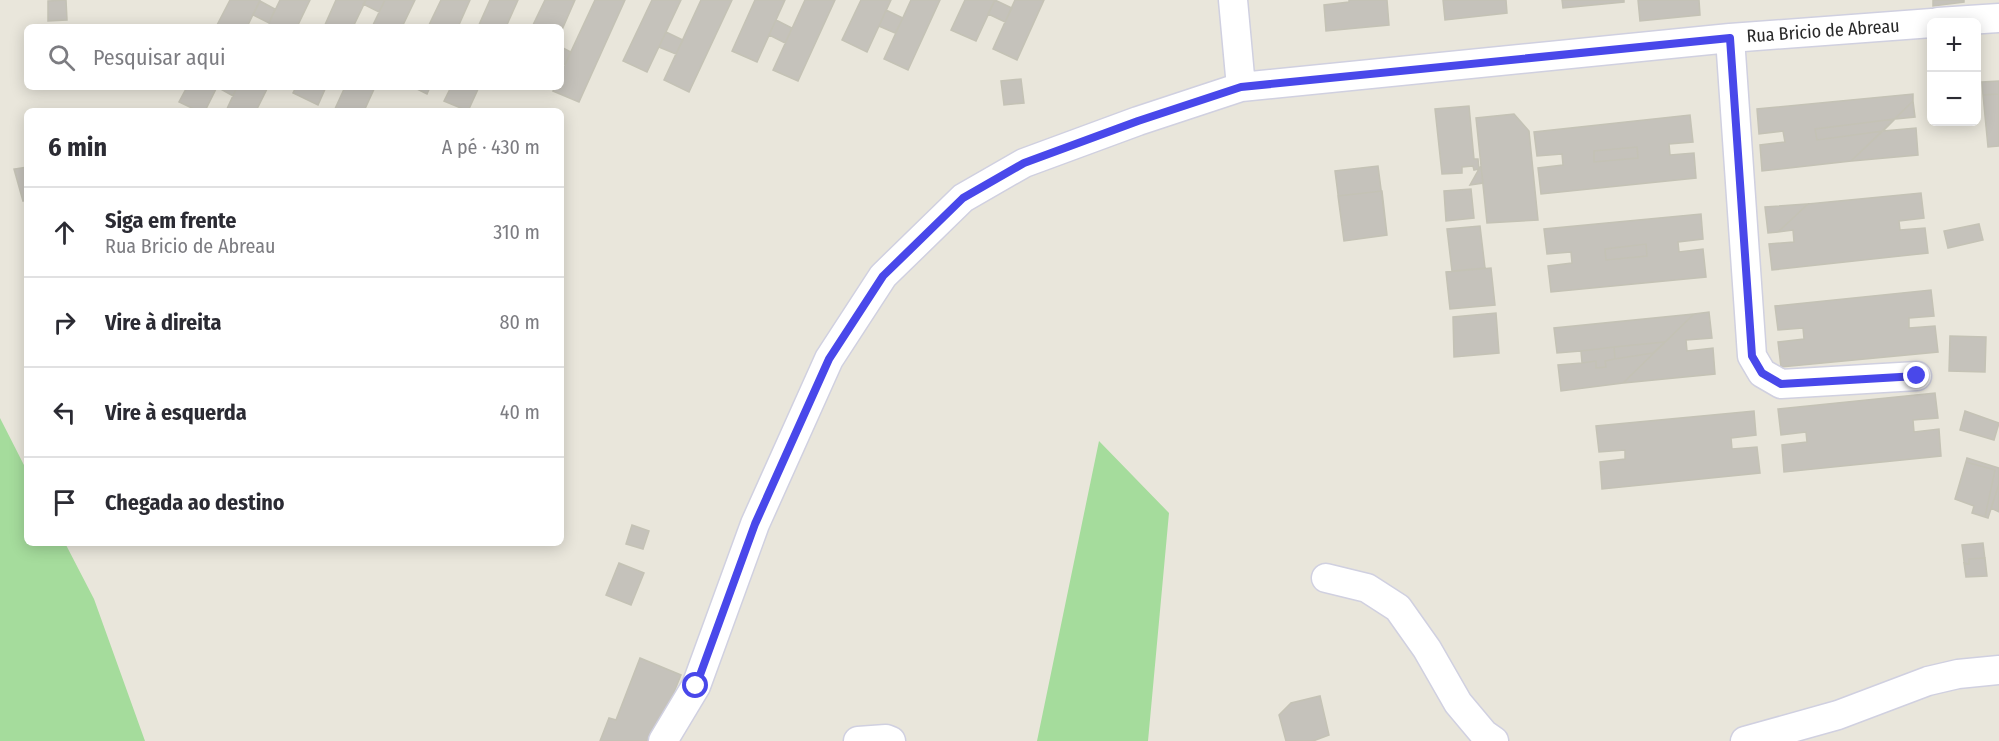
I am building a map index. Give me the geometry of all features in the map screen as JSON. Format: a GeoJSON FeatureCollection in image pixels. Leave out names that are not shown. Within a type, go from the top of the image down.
{"type":"FeatureCollection","features":[{"type":"Feature","properties":{"kind":"street"},"geometry":{"type":"LineString","coordinates":[[1233,0],[1241,87]]}},
{"type":"Feature","properties":{"kind":"street"},"geometry":{"type":"LineString","coordinates":[[1981,19],[1999,18]]}},
{"type":"Feature","properties":{"kind":"street","name":"Rua Bricio de Abreau"},"geometry":{"type":"LineString","coordinates":[[663,741],[696,686],[755,524],[829,359],[883,276],[963,198],[1024,163],[1138,121],[1241,87],[1730,38],[1927,23]]}},
{"type":"Feature","properties":{"kind":"street"},"geometry":{"type":"LineString","coordinates":[[1730,38],[1752,356],[1762,373],[1781,384],[1917,376]]}},
{"type":"Feature","properties":{"kind":"street"},"geometry":{"type":"LineString","coordinates":[[1326,578],[1367,588],[1398,608],[1427,649],[1458,703],[1484,734],[1494,741]]}},
{"type":"Feature","properties":{"kind":"street"},"geometry":{"type":"LineString","coordinates":[[1745,741],[1838,715],[1928,681],[1958,674],[1999,670]]}},
{"type":"Feature","properties":{"kind":"street"},"geometry":{"type":"LineString","coordinates":[[858,741],[886,739],[891,741]]}},
{"type":"Feature","properties":{"kind":"green space"},"geometry":{"type":"Polygon","coordinates":[[[0,418],[24,465],[24,546],[67,546],[94,599],[145,741],[0,741],[0,418]]]}},
{"type":"Feature","properties":{"kind":"green space"},"geometry":{"type":"Polygon","coordinates":[[[1099,441],[1169,513],[1148,741],[1037,741],[1099,441]]]}},
{"type":"Feature","properties":{"kind":"building"},"geometry":{"type":"Polygon","coordinates":[[[66,0],[67,20],[48,21],[48,1],[66,0]]]}},
{"type":"Feature","properties":{"kind":"building"},"geometry":{"type":"Polygon","coordinates":[[[230,0],[260,0],[248,24],[218,24],[230,0]]]}},
{"type":"Feature","properties":{"kind":"building"},"geometry":{"type":"Polygon","coordinates":[[[280,0],[310,0],[298,24],[268,24],[280,0]]]}},
{"type":"Feature","properties":{"kind":"building"},"geometry":{"type":"Polygon","coordinates":[[[336,0],[366,0],[354,24],[325,24],[336,0]]]}},
{"type":"Feature","properties":{"kind":"building"},"geometry":{"type":"Polygon","coordinates":[[[366,0],[385,0],[379,12],[363,4],[366,0]]]}},
{"type":"Feature","properties":{"kind":"building"},"geometry":{"type":"Polygon","coordinates":[[[385,0],[415,0],[403,24],[373,24],[385,0]]]}},
{"type":"Feature","properties":{"kind":"building"},"geometry":{"type":"Polygon","coordinates":[[[441,0],[470,0],[459,24],[429,24],[441,0]]]}},
{"type":"Feature","properties":{"kind":"building"},"geometry":{"type":"Polygon","coordinates":[[[490,0],[518,0],[507,24],[479,24],[490,0]]]}},
{"type":"Feature","properties":{"kind":"building"},"geometry":{"type":"Polygon","coordinates":[[[545,0],[575,0],[564,25],[533,24],[545,0]]]}},
{"type":"Feature","properties":{"kind":"building"},"geometry":{"type":"Polygon","coordinates":[[[595,0],[625,0],[579,102],[553,91],[564,90],[564,67],[595,0]]]}},
{"type":"Feature","properties":{"kind":"building"},"geometry":{"type":"Polygon","coordinates":[[[652,0],[681,0],[647,72],[623,61],[652,0]]]}},
{"type":"Feature","properties":{"kind":"building"},"geometry":{"type":"Polygon","coordinates":[[[701,0],[732,0],[689,92],[664,80],[701,0]]]}},
{"type":"Feature","properties":{"kind":"building"},"geometry":{"type":"Polygon","coordinates":[[[755,0],[785,0],[757,62],[732,51],[755,0]]]}},
{"type":"Feature","properties":{"kind":"building"},"geometry":{"type":"Polygon","coordinates":[[[805,0],[835,0],[798,81],[773,70],[805,0]]]}},
{"type":"Feature","properties":{"kind":"building"},"geometry":{"type":"Polygon","coordinates":[[[861,0],[891,0],[867,52],[842,40],[861,0]]]}},
{"type":"Feature","properties":{"kind":"building"},"geometry":{"type":"Polygon","coordinates":[[[911,0],[940,0],[908,70],[884,59],[911,0]]]}},
{"type":"Feature","properties":{"kind":"building"},"geometry":{"type":"Polygon","coordinates":[[[965,0],[995,0],[976,41],[951,30],[965,0]]]}},
{"type":"Feature","properties":{"kind":"building"},"geometry":{"type":"Polygon","coordinates":[[[995,0],[1012,8],[1005,22],[988,14],[995,0]]]}},
{"type":"Feature","properties":{"kind":"building"},"geometry":{"type":"Polygon","coordinates":[[[1015,0],[1044,0],[1017,60],[993,49],[1015,0]]]}},
{"type":"Feature","properties":{"kind":"building"},"geometry":{"type":"Polygon","coordinates":[[[1349,0],[1387,0],[1389,25],[1326,31],[1324,5],[1349,2],[1349,0]]]}},
{"type":"Feature","properties":{"kind":"building"},"geometry":{"type":"Polygon","coordinates":[[[1443,0],[1506,0],[1507,13],[1445,20],[1443,0]]]}},
{"type":"Feature","properties":{"kind":"building"},"geometry":{"type":"Polygon","coordinates":[[[1562,0],[1624,0],[1624,2],[1563,8],[1562,0]]]}},
{"type":"Feature","properties":{"kind":"building"},"geometry":{"type":"Polygon","coordinates":[[[1638,0],[1699,0],[1700,15],[1640,21],[1638,0]]]}},
{"type":"Feature","properties":{"kind":"building"},"geometry":{"type":"Polygon","coordinates":[[[1933,0],[1964,0],[1964,2],[1933,6],[1933,0]]]}},
{"type":"Feature","properties":{"kind":"building"},"geometry":{"type":"Polygon","coordinates":[[[260,1],[275,9],[269,23],[253,15],[260,1]]]}},
{"type":"Feature","properties":{"kind":"building"},"geometry":{"type":"Polygon","coordinates":[[[886,10],[903,18],[895,33],[879,26],[886,10]]]}},
{"type":"Feature","properties":{"kind":"building"},"geometry":{"type":"Polygon","coordinates":[[[776,20],[792,28],[785,43],[769,35],[776,20]]]}},
{"type":"Feature","properties":{"kind":"building"},"geometry":{"type":"Polygon","coordinates":[[[666,32],[683,40],[676,54],[659,47],[666,32]]]}},
{"type":"Feature","properties":{"kind":"building"},"geometry":{"type":"Polygon","coordinates":[[[564,48],[571,52],[564,64],[564,48]]]}},
{"type":"Feature","properties":{"kind":"building"},"geometry":{"type":"Polygon","coordinates":[[[1021,79],[1024,103],[1004,105],[1001,81],[1021,79]]]}},
{"type":"Feature","properties":{"kind":"building"},"geometry":{"type":"Polygon","coordinates":[[[1999,81],[1999,94],[1983,95],[1982,82],[1999,81]]]}},
{"type":"Feature","properties":{"kind":"building"},"geometry":{"type":"Polygon","coordinates":[[[185,90],[216,90],[206,108],[192,108],[179,102],[185,90]]]}},
{"type":"Feature","properties":{"kind":"building"},"geometry":{"type":"Polygon","coordinates":[[[222,90],[236,90],[233,96],[222,90]]]}},
{"type":"Feature","properties":{"kind":"building"},"geometry":{"type":"Polygon","coordinates":[[[236,90],[266,90],[258,108],[227,108],[236,90]]]}},
{"type":"Feature","properties":{"kind":"building"},"geometry":{"type":"Polygon","coordinates":[[[294,90],[325,90],[318,105],[293,93],[294,90]]]}},
{"type":"Feature","properties":{"kind":"building"},"geometry":{"type":"Polygon","coordinates":[[[344,90],[374,90],[365,108],[335,108],[344,90]]]}},
{"type":"Feature","properties":{"kind":"building"},"geometry":{"type":"Polygon","coordinates":[[[450,90],[478,90],[469,108],[461,108],[444,101],[450,90]]]}},
{"type":"Feature","properties":{"kind":"building"},"geometry":{"type":"Polygon","coordinates":[[[1913,94],[1913,101],[1851,161],[1762,171],[1760,145],[1785,142],[1783,131],[1759,134],[1757,109],[1913,94]]]}},
{"type":"Feature","properties":{"kind":"building"},"geometry":{"type":"Polygon","coordinates":[[[1999,94],[1999,146],[1988,147],[1983,95],[1999,94]]]}},
{"type":"Feature","properties":{"kind":"building"},"geometry":{"type":"Polygon","coordinates":[[[1913,101],[1915,117],[1895,119],[1913,101]]]}},
{"type":"Feature","properties":{"kind":"building"},"geometry":{"type":"Polygon","coordinates":[[[1469,106],[1474,159],[1478,159],[1479,169],[1474,170],[1473,166],[1462,167],[1462,173],[1442,174],[1435,109],[1469,106]]]}},
{"type":"Feature","properties":{"kind":"building"},"geometry":{"type":"Polygon","coordinates":[[[1514,114],[1529,131],[1538,220],[1487,223],[1476,118],[1514,114]]]}},
{"type":"Feature","properties":{"kind":"building"},"geometry":{"type":"Polygon","coordinates":[[[1690,115],[1693,142],[1669,144],[1670,155],[1694,153],[1696,178],[1541,194],[1538,168],[1563,165],[1562,154],[1537,156],[1534,132],[1690,115]]]}},
{"type":"Feature","properties":{"kind":"building"},"geometry":{"type":"Polygon","coordinates":[[[1895,119],[1883,131],[1817,140],[1815,129],[1895,119]]]}},
{"type":"Feature","properties":{"kind":"building"},"geometry":{"type":"Polygon","coordinates":[[[1916,128],[1918,155],[1851,161],[1883,131],[1916,128]]]}},
{"type":"Feature","properties":{"kind":"building"},"geometry":{"type":"Polygon","coordinates":[[[1637,147],[1638,158],[1594,162],[1594,151],[1637,147]]]}},
{"type":"Feature","properties":{"kind":"building"},"geometry":{"type":"Polygon","coordinates":[[[1378,166],[1387,235],[1344,241],[1335,171],[1378,166]]]}},
{"type":"Feature","properties":{"kind":"building"},"geometry":{"type":"Polygon","coordinates":[[[1481,166],[1483,183],[1470,185],[1479,169],[1481,166]]]}},
{"type":"Feature","properties":{"kind":"building"},"geometry":{"type":"Polygon","coordinates":[[[24,167],[24,201],[23,201],[14,169],[24,167]]]}},
{"type":"Feature","properties":{"kind":"building"},"geometry":{"type":"Polygon","coordinates":[[[1471,189],[1474,218],[1446,221],[1444,191],[1471,189]]]}},
{"type":"Feature","properties":{"kind":"building"},"geometry":{"type":"Polygon","coordinates":[[[1382,191],[1387,235],[1344,241],[1338,196],[1382,191]]]}},
{"type":"Feature","properties":{"kind":"building"},"geometry":{"type":"Polygon","coordinates":[[[1921,193],[1924,218],[1899,221],[1900,230],[1925,228],[1928,253],[1772,270],[1769,244],[1794,242],[1793,230],[1778,232],[1808,204],[1921,193]]]}},
{"type":"Feature","properties":{"kind":"building"},"geometry":{"type":"Polygon","coordinates":[[[1808,204],[1778,232],[1768,233],[1765,207],[1808,204]]]}},
{"type":"Feature","properties":{"kind":"building"},"geometry":{"type":"Polygon","coordinates":[[[1701,214],[1703,239],[1678,242],[1679,252],[1703,249],[1706,277],[1551,292],[1548,266],[1572,263],[1571,252],[1547,254],[1544,229],[1701,214]]]}},
{"type":"Feature","properties":{"kind":"building"},"geometry":{"type":"Polygon","coordinates":[[[1979,224],[1983,240],[1948,248],[1944,231],[1979,224]]]}},
{"type":"Feature","properties":{"kind":"building"},"geometry":{"type":"Polygon","coordinates":[[[1480,226],[1485,268],[1452,271],[1447,229],[1480,226]]]}},
{"type":"Feature","properties":{"kind":"building"},"geometry":{"type":"Polygon","coordinates":[[[1646,244],[1647,256],[1606,260],[1605,249],[1646,244]]]}},
{"type":"Feature","properties":{"kind":"building"},"geometry":{"type":"Polygon","coordinates":[[[1491,268],[1495,305],[1450,309],[1446,272],[1491,268]]]}},
{"type":"Feature","properties":{"kind":"building"},"geometry":{"type":"Polygon","coordinates":[[[1931,290],[1934,316],[1909,318],[1909,328],[1935,326],[1938,352],[1781,367],[1778,342],[1804,339],[1803,328],[1778,330],[1775,306],[1931,290]]]}},
{"type":"Feature","properties":{"kind":"building"},"geometry":{"type":"Polygon","coordinates":[[[1709,312],[1712,338],[1686,340],[1687,351],[1713,348],[1715,374],[1623,383],[1694,314],[1709,312]]]}},
{"type":"Feature","properties":{"kind":"building"},"geometry":{"type":"Polygon","coordinates":[[[1496,313],[1499,353],[1454,357],[1453,317],[1496,313]]]}},
{"type":"Feature","properties":{"kind":"building"},"geometry":{"type":"Polygon","coordinates":[[[1694,314],[1623,383],[1561,391],[1558,365],[1582,363],[1581,351],[1557,353],[1554,328],[1694,314]]]}},
{"type":"Feature","properties":{"kind":"building"},"geometry":{"type":"Polygon","coordinates":[[[1950,336],[1986,337],[1985,372],[1949,371],[1950,336]]]}},
{"type":"Feature","properties":{"kind":"building"},"geometry":{"type":"Polygon","coordinates":[[[1665,342],[1653,353],[1615,359],[1614,347],[1665,342]]]}},
{"type":"Feature","properties":{"kind":"building"},"geometry":{"type":"Polygon","coordinates":[[[1614,347],[1615,359],[1605,361],[1606,367],[1596,368],[1596,361],[1582,363],[1581,351],[1614,347]]]}},
{"type":"Feature","properties":{"kind":"building"},"geometry":{"type":"Polygon","coordinates":[[[1935,393],[1938,418],[1913,420],[1914,432],[1939,429],[1941,456],[1784,472],[1782,445],[1807,442],[1806,432],[1781,435],[1778,409],[1935,393]]]}},
{"type":"Feature","properties":{"kind":"building"},"geometry":{"type":"Polygon","coordinates":[[[1754,411],[1756,435],[1731,438],[1732,449],[1757,447],[1760,473],[1602,489],[1600,462],[1625,459],[1625,450],[1599,452],[1596,426],[1754,411]]]}},
{"type":"Feature","properties":{"kind":"building"},"geometry":{"type":"Polygon","coordinates":[[[1965,411],[1999,423],[1994,440],[1960,430],[1965,411]]]}},
{"type":"Feature","properties":{"kind":"building"},"geometry":{"type":"Polygon","coordinates":[[[1967,458],[1999,468],[1999,484],[1988,518],[1972,513],[1974,506],[1955,499],[1967,458]]]}},
{"type":"Feature","properties":{"kind":"building"},"geometry":{"type":"Polygon","coordinates":[[[1966,462],[1995,470],[1985,517],[1972,513],[1974,506],[1955,499],[1966,462]]]}},
{"type":"Feature","properties":{"kind":"building"},"geometry":{"type":"Polygon","coordinates":[[[1999,484],[1999,512],[1991,508],[1999,484]]]}},
{"type":"Feature","properties":{"kind":"building"},"geometry":{"type":"Polygon","coordinates":[[[632,525],[649,531],[643,549],[626,544],[632,525]]]}},
{"type":"Feature","properties":{"kind":"building"},"geometry":{"type":"Polygon","coordinates":[[[1983,543],[1987,576],[1966,577],[1962,545],[1983,543]]]}},
{"type":"Feature","properties":{"kind":"building"},"geometry":{"type":"Polygon","coordinates":[[[1985,558],[1987,576],[1966,577],[1964,563],[1969,564],[1969,559],[1985,558]]]}},
{"type":"Feature","properties":{"kind":"building"},"geometry":{"type":"Polygon","coordinates":[[[619,563],[644,573],[631,605],[606,595],[619,563]]]}},
{"type":"Feature","properties":{"kind":"building"},"geometry":{"type":"Polygon","coordinates":[[[640,658],[681,675],[654,741],[600,741],[609,718],[616,720],[640,658]]]}},
{"type":"Feature","properties":{"kind":"building"},"geometry":{"type":"Polygon","coordinates":[[[1320,696],[1329,735],[1313,741],[1286,741],[1279,715],[1291,703],[1320,696]]]}},
{"type":"Feature","properties":{"kind":"route"},"geometry":{"type":"LineString","coordinates":[[696,686],[755,524],[829,359],[883,276],[963,198],[1024,163],[1138,121],[1241,87],[1730,38],[1752,356],[1762,373],[1781,384],[1917,376]]}}]}
